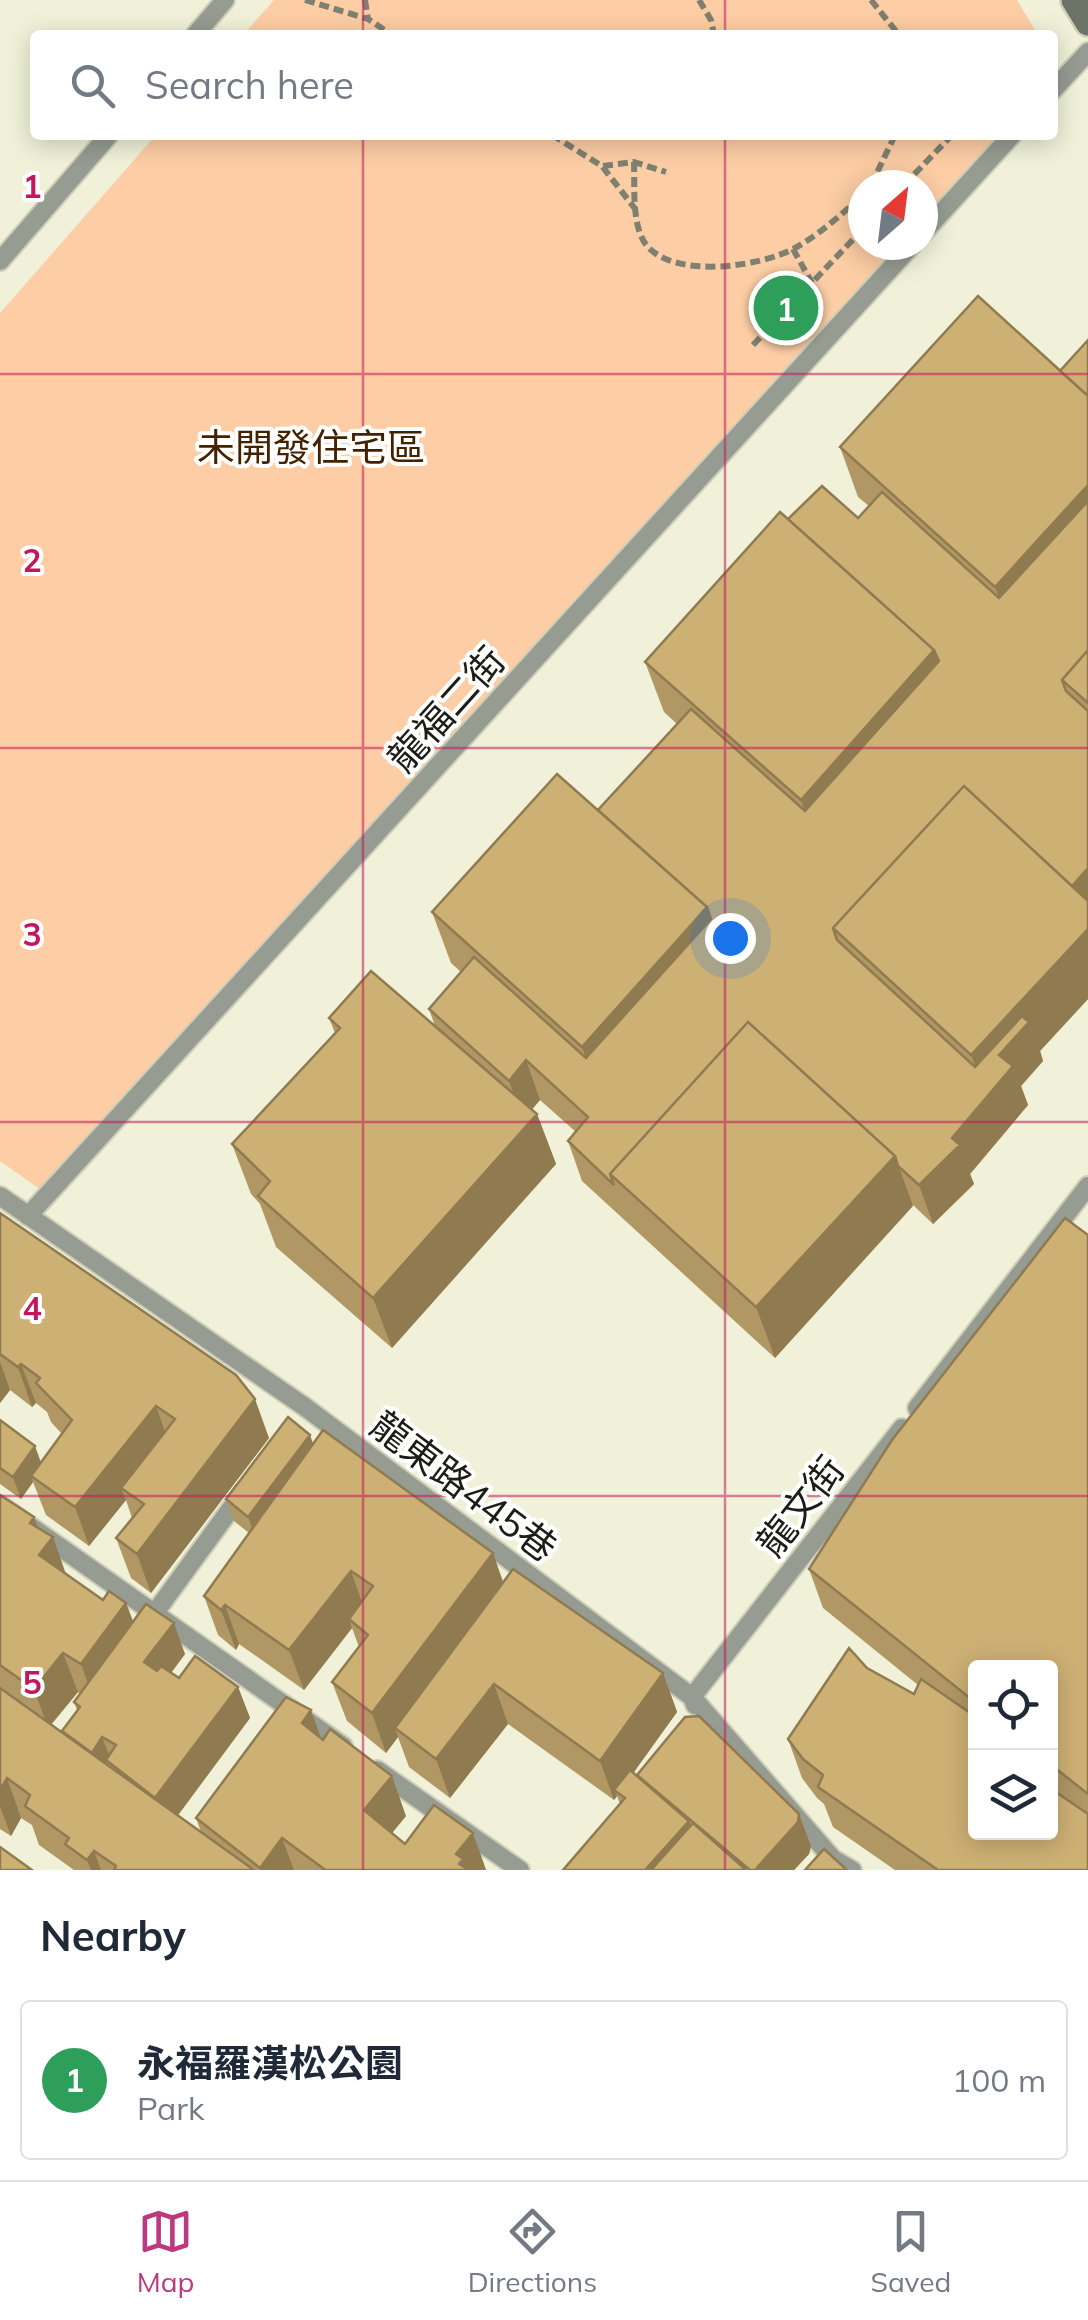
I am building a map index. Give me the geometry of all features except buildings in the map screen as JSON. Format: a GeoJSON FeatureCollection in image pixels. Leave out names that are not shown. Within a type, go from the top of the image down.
{"type":"FeatureCollection","features":[{"type":"Feature","properties":{"kind":"lane"},"geometry":{"type":"LineString","coordinates":[[199,30],[225,0]]}},
{"type":"Feature","properties":{"kind":"lane"},"geometry":{"type":"LineString","coordinates":[[1058,85],[1088,52]]}},
{"type":"Feature","properties":{"kind":"lane"},"geometry":{"type":"LineString","coordinates":[[0,261],[105,140]]}},
{"type":"Feature","properties":{"kind":"lane"},"geometry":{"type":"LineString","coordinates":[[938,216],[1007,140]]}},
{"type":"Feature","properties":{"kind":"lane","name":"龍福二街"},"geometry":{"type":"LineString","coordinates":[[28,1216],[898,260]]}},
{"type":"Feature","properties":{"kind":"lane","name":"龍文街"},"geometry":{"type":"LineString","coordinates":[[692,1697],[1081,1211],[1088,1186]]}},
{"type":"Feature","properties":{"kind":"lane","name":"龍東路445巷"},"geometry":{"type":"LineString","coordinates":[[0,1196],[305,1407],[692,1697],[828,1864],[852,1870]]}},
{"type":"Feature","properties":{"kind":"lane"},"geometry":{"type":"LineString","coordinates":[[293,1423],[305,1407]]}},
{"type":"Feature","properties":{"kind":"lane"},"geometry":{"type":"LineString","coordinates":[[154,1614],[258,1471]]}},
{"type":"Feature","properties":{"kind":"lane"},"geometry":{"type":"LineString","coordinates":[[0,1504],[520,1870]]}},
{"type":"Feature","properties":{"kind":"lane"},"geometry":{"type":"LineString","coordinates":[[692,1697],[704,1726],[693,1741]]}},
{"type":"Feature","properties":{"kind":"path"},"geometry":{"type":"LineString","coordinates":[[304,0],[368,19],[384,30]]}},
{"type":"Feature","properties":{"kind":"path"},"geometry":{"type":"LineString","coordinates":[[365,0],[368,19]]}},
{"type":"Feature","properties":{"kind":"path"},"geometry":{"type":"LineString","coordinates":[[698,0],[712,20],[713,30]]}},
{"type":"Feature","properties":{"kind":"path"},"geometry":{"type":"LineString","coordinates":[[871,0],[895,30]]}},
{"type":"Feature","properties":{"kind":"path"},"geometry":{"type":"LineString","coordinates":[[560,140],[602,166],[636,211]]}},
{"type":"Feature","properties":{"kind":"path"},"geometry":{"type":"LineString","coordinates":[[878,170],[894,140]]}},
{"type":"Feature","properties":{"kind":"path"},"geometry":{"type":"LineString","coordinates":[[918,170],[947,140]]}},
{"type":"Feature","properties":{"kind":"path"},"geometry":{"type":"LineString","coordinates":[[602,166],[634,162],[666,172]]}},
{"type":"Feature","properties":{"kind":"path"},"geometry":{"type":"LineString","coordinates":[[634,162],[636,211],[644,244],[666,262],[705,268],[792,250],[848,207]]}},
{"type":"Feature","properties":{"kind":"path"},"geometry":{"type":"LineString","coordinates":[[753,346],[848,245]]}},
{"type":"Feature","properties":{"kind":"path"},"geometry":{"type":"LineString","coordinates":[[792,250],[812,283]]}},
{"type":"Feature","properties":{"kind":"green space"},"geometry":{"type":"Polygon","coordinates":[[[274,0],[1017,0],[1035,30],[247,30],[274,0]]]}},
{"type":"Feature","properties":{"kind":"green space","name":"未開發住宅區"},"geometry":{"type":"Polygon","coordinates":[[[152,140],[1009,140],[938,219],[938,170],[848,170],[848,260],[901,260],[41,1190],[0,1161],[0,313],[152,140]]]}},
{"type":"Feature","properties":{"kind":"place","name":"永福羅漢松公園"},"geometry":{"type":"Point","coordinates":[786,308]}}]}
